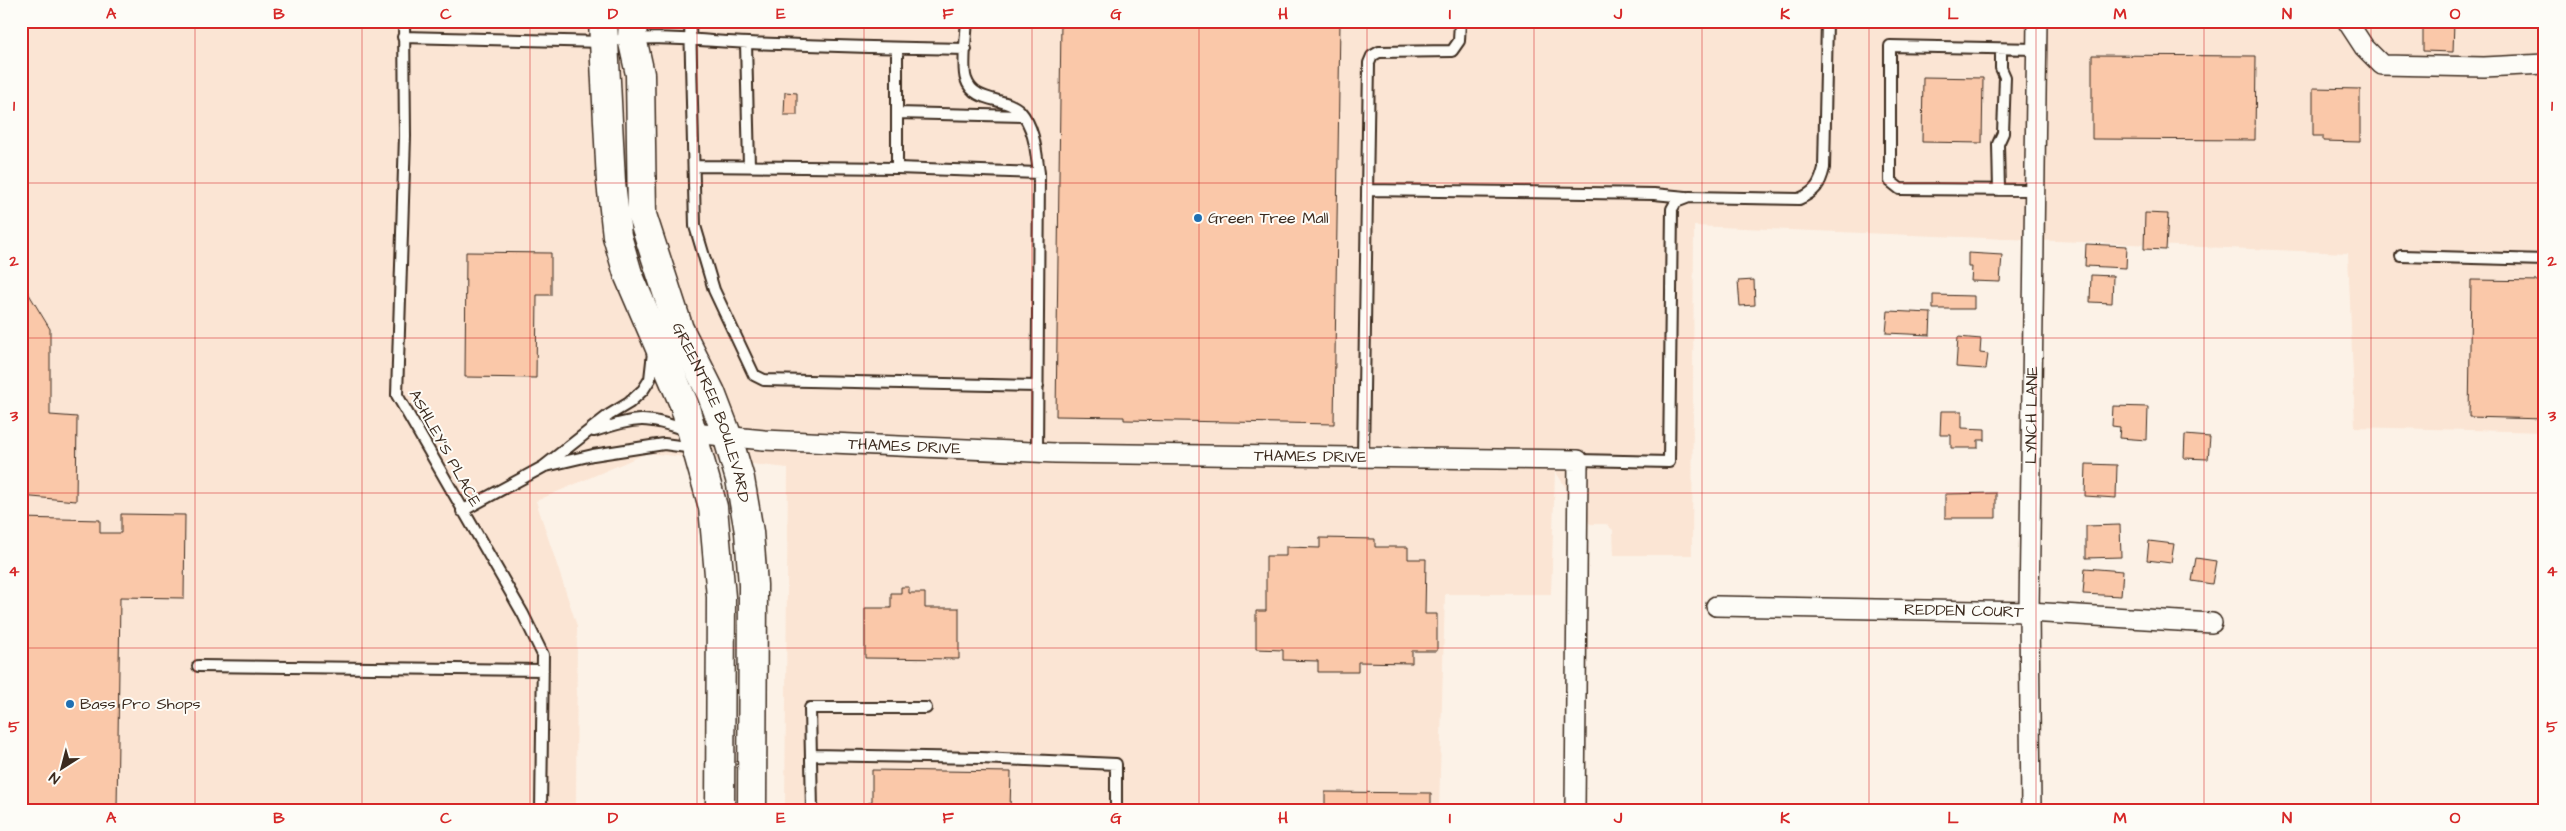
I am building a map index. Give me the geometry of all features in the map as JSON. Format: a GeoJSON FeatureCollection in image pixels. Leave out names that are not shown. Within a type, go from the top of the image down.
{"type":"FeatureCollection","features":[{"type":"Feature","properties":{"kind":"main road","name":"GREENTREE BOULEVARD"},"geometry":{"type":"LineString","coordinates":[[618,30],[610,182],[617,236],[628,274],[684,404],[713,507],[721,597],[720,810]]}},
{"type":"Feature","properties":{"kind":"main road","name":"GREENTREE BOULEVARD"},"geometry":{"type":"LineString","coordinates":[[618,30],[640,74],[642,215],[679,329],[711,393],[727,435],[740,479],[749,532],[753,585],[752,810]]}},
{"type":"Feature","properties":{"kind":"street","name":"LYNCH LANE"},"geometry":{"type":"LineString","coordinates":[[2031,810],[2029,612],[2037,21]]}},
{"type":"Feature","properties":{"kind":"street"},"geometry":{"type":"LineString","coordinates":[[2348,21],[2364,46],[2382,65],[2484,68],[2545,64]]}},
{"type":"Feature","properties":{"kind":"street","name":"THAMES DRIVE"},"geometry":{"type":"LineString","coordinates":[[695,441],[727,435],[764,440],[1038,452],[1578,460]]}},
{"type":"Feature","properties":{"kind":"street"},"geometry":{"type":"LineString","coordinates":[[1575,810],[1578,460]]}},
{"type":"Feature","properties":{"kind":"street","name":"REDDEN COURT"},"geometry":{"type":"LineString","coordinates":[[1716,606],[2029,612],[2212,623]]}},
{"type":"Feature","properties":{"kind":"lane","name":"ASHLEY'S PLACE"},"geometry":{"type":"LineString","coordinates":[[404,21],[405,136],[397,395],[462,511],[523,614],[543,655],[541,810]]}},
{"type":"Feature","properties":{"kind":"lane"},"geometry":{"type":"LineString","coordinates":[[690,21],[695,226],[714,290],[754,375],[764,380],[1038,386]]}},
{"type":"Feature","properties":{"kind":"lane"},"geometry":{"type":"LineString","coordinates":[[967,21],[966,79],[975,92],[990,100],[1008,104],[1020,111],[1032,132],[1039,173],[1038,452]]}},
{"type":"Feature","properties":{"kind":"lane"},"geometry":{"type":"LineString","coordinates":[[1363,457],[1369,63],[1372,56],[1379,52],[1452,51],[1459,41],[1460,21]]}},
{"type":"Feature","properties":{"kind":"lane"},"geometry":{"type":"LineString","coordinates":[[1367,190],[1654,194],[1689,197],[1799,199],[1813,192],[1821,181],[1824,168],[1827,21]]}},
{"type":"Feature","properties":{"kind":"lane"},"geometry":{"type":"LineString","coordinates":[[403,37],[618,30],[690,39],[746,43],[966,49]]}},
{"type":"Feature","properties":{"kind":"lane"},"geometry":{"type":"LineString","coordinates":[[746,43],[749,166]]}},
{"type":"Feature","properties":{"kind":"lane"},"geometry":{"type":"LineString","coordinates":[[2034,190],[1900,189],[1890,181],[1890,46],[2036,49]]}},
{"type":"Feature","properties":{"kind":"lane"},"geometry":{"type":"LineString","coordinates":[[897,48],[897,168]]}},
{"type":"Feature","properties":{"kind":"lane"},"geometry":{"type":"LineString","coordinates":[[1999,190],[1998,144],[2003,133],[2005,77],[2000,68],[2001,49]]}},
{"type":"Feature","properties":{"kind":"lane"},"geometry":{"type":"LineString","coordinates":[[897,113],[1023,116]]}},
{"type":"Feature","properties":{"kind":"lane"},"geometry":{"type":"LineString","coordinates":[[694,166],[897,168],[1039,173]]}},
{"type":"Feature","properties":{"kind":"lane"},"geometry":{"type":"LineString","coordinates":[[1578,460],[1669,462],[1672,210],[1676,202],[1689,197]]}},
{"type":"Feature","properties":{"kind":"lane"},"geometry":{"type":"LineString","coordinates":[[2401,256],[2545,260]]}},
{"type":"Feature","properties":{"kind":"lane"},"geometry":{"type":"LineString","coordinates":[[462,511],[543,467],[643,390],[650,379],[653,363],[653,332]]}},
{"type":"Feature","properties":{"kind":"lane"},"geometry":{"type":"LineString","coordinates":[[588,432],[638,419],[658,420],[695,441]]}},
{"type":"Feature","properties":{"kind":"lane"},"geometry":{"type":"LineString","coordinates":[[543,467],[593,455],[695,441]]}},
{"type":"Feature","properties":{"kind":"lane"},"geometry":{"type":"LineString","coordinates":[[198,666],[543,670]]}},
{"type":"Feature","properties":{"kind":"lane"},"geometry":{"type":"LineString","coordinates":[[812,810],[810,708],[926,708]]}},
{"type":"Feature","properties":{"kind":"lane"},"geometry":{"type":"LineString","coordinates":[[811,755],[982,758],[1116,764],[1116,810]]}},
{"type":"Feature","properties":{"kind":"shaded area"},"geometry":{"type":"Polygon","coordinates":[[[21,21],[2545,21],[2545,432],[2355,427],[2348,253],[1694,226],[1692,555],[1614,555],[1613,530],[1606,524],[1590,524],[1555,471],[1551,594],[1445,594],[1439,810],[785,810],[788,468],[647,453],[536,501],[577,626],[576,810],[21,810],[21,21]]]}},
{"type":"Feature","properties":{"kind":"building","name":"Green Tree Mall"},"geometry":{"type":"Polygon","coordinates":[[[1061,21],[1340,21],[1334,424],[1124,420],[1124,417],[1056,416],[1061,21]]]}},
{"type":"Feature","properties":{"kind":"building"},"geometry":{"type":"Polygon","coordinates":[[[2423,21],[2454,21],[2453,52],[2423,51],[2423,21]]]}},
{"type":"Feature","properties":{"kind":"building"},"geometry":{"type":"Polygon","coordinates":[[[2092,55],[2256,56],[2255,140],[2092,139],[2092,55]]]}},
{"type":"Feature","properties":{"kind":"building"},"geometry":{"type":"Polygon","coordinates":[[[1923,77],[1983,78],[1982,143],[1922,142],[1923,77]]]}},
{"type":"Feature","properties":{"kind":"building"},"geometry":{"type":"Polygon","coordinates":[[[2313,88],[2360,89],[2360,142],[2323,141],[2323,136],[2313,136],[2313,88]]]}},
{"type":"Feature","properties":{"kind":"building"},"geometry":{"type":"Polygon","coordinates":[[[785,92],[797,93],[797,115],[784,115],[785,92]]]}},
{"type":"Feature","properties":{"kind":"building"},"geometry":{"type":"Polygon","coordinates":[[[2145,213],[2168,214],[2166,250],[2144,249],[2145,213]]]}},
{"type":"Feature","properties":{"kind":"building"},"geometry":{"type":"Polygon","coordinates":[[[2086,244],[2127,246],[2126,268],[2085,266],[2086,244]]]}},
{"type":"Feature","properties":{"kind":"building"},"geometry":{"type":"Polygon","coordinates":[[[466,252],[551,253],[551,295],[537,295],[536,378],[465,377],[466,252]]]}},
{"type":"Feature","properties":{"kind":"building"},"geometry":{"type":"Polygon","coordinates":[[[1968,253],[2002,255],[2000,282],[1971,281],[1972,267],[1968,267],[1968,253]]]}},
{"type":"Feature","properties":{"kind":"building"},"geometry":{"type":"Polygon","coordinates":[[[2091,275],[2113,276],[2112,303],[2090,302],[2091,275]]]}},
{"type":"Feature","properties":{"kind":"building"},"geometry":{"type":"Polygon","coordinates":[[[1754,280],[1755,305],[1740,306],[1738,281],[1754,280]]]}},
{"type":"Feature","properties":{"kind":"building"},"geometry":{"type":"Polygon","coordinates":[[[2471,280],[2545,281],[2545,419],[2469,417],[2471,280]]]}},
{"type":"Feature","properties":{"kind":"building"},"geometry":{"type":"Polygon","coordinates":[[[21,281],[50,329],[50,415],[77,417],[76,501],[21,496],[21,281]]]}},
{"type":"Feature","properties":{"kind":"building"},"geometry":{"type":"Polygon","coordinates":[[[1933,295],[1974,296],[1974,309],[1933,309],[1933,295]]]}},
{"type":"Feature","properties":{"kind":"building"},"geometry":{"type":"Polygon","coordinates":[[[1888,311],[1931,313],[1930,335],[1886,333],[1888,311]]]}},
{"type":"Feature","properties":{"kind":"building"},"geometry":{"type":"Polygon","coordinates":[[[1958,337],[1981,339],[1980,353],[1988,354],[1986,369],[1956,367],[1958,337]]]}},
{"type":"Feature","properties":{"kind":"building"},"geometry":{"type":"Polygon","coordinates":[[[2113,406],[2148,407],[2147,440],[2119,438],[2120,427],[2112,426],[2113,406]]]}},
{"type":"Feature","properties":{"kind":"building"},"geometry":{"type":"Polygon","coordinates":[[[1941,411],[1962,411],[1962,428],[1985,429],[1985,440],[1978,440],[1978,448],[1951,448],[1951,435],[1940,435],[1941,411]]]}},
{"type":"Feature","properties":{"kind":"building"},"geometry":{"type":"Polygon","coordinates":[[[2185,435],[2210,437],[2208,459],[2184,458],[2185,435]]]}},
{"type":"Feature","properties":{"kind":"building"},"geometry":{"type":"Polygon","coordinates":[[[2086,464],[2117,465],[2116,498],[2085,496],[2086,464]]]}},
{"type":"Feature","properties":{"kind":"building"},"geometry":{"type":"Polygon","coordinates":[[[1996,493],[1996,518],[1945,518],[1945,494],[1996,493]]]}},
{"type":"Feature","properties":{"kind":"building","name":"Bass Pro Shops"},"geometry":{"type":"Polygon","coordinates":[[[121,514],[185,515],[184,598],[120,597],[117,810],[21,810],[21,518],[100,520],[100,533],[121,533],[121,514]]]}},
{"type":"Feature","properties":{"kind":"building"},"geometry":{"type":"Polygon","coordinates":[[[2120,525],[2121,557],[2086,558],[2086,526],[2120,525]]]}},
{"type":"Feature","properties":{"kind":"building"},"geometry":{"type":"Polygon","coordinates":[[[1320,538],[1375,539],[1375,547],[1408,547],[1408,559],[1426,559],[1425,614],[1437,614],[1437,651],[1412,651],[1412,663],[1358,662],[1358,672],[1318,672],[1318,661],[1283,660],[1283,650],[1256,649],[1256,611],[1266,611],[1266,556],[1286,556],[1286,547],[1320,548],[1320,538]]]}},
{"type":"Feature","properties":{"kind":"building"},"geometry":{"type":"Polygon","coordinates":[[[2149,541],[2174,544],[2171,563],[2147,560],[2149,541]]]}},
{"type":"Feature","properties":{"kind":"building"},"geometry":{"type":"Polygon","coordinates":[[[2196,558],[2216,561],[2212,584],[2192,581],[2196,558]]]}},
{"type":"Feature","properties":{"kind":"building"},"geometry":{"type":"Polygon","coordinates":[[[2085,568],[2123,571],[2121,596],[2083,594],[2085,568]]]}},
{"type":"Feature","properties":{"kind":"building"},"geometry":{"type":"Polygon","coordinates":[[[901,587],[909,587],[909,593],[925,593],[925,608],[959,608],[959,659],[865,658],[865,608],[891,608],[891,593],[901,593],[901,587]]]}},
{"type":"Feature","properties":{"kind":"building"},"geometry":{"type":"Polygon","coordinates":[[[872,770],[1011,772],[1010,810],[865,810],[867,804],[872,801],[872,770]]]}},
{"type":"Feature","properties":{"kind":"building"},"geometry":{"type":"Polygon","coordinates":[[[1325,792],[1431,793],[1431,810],[1325,810],[1325,792]]]}},
{"type":"Feature","properties":{"kind":"place","name":"Green Tree Mall"},"geometry":{"type":"Point","coordinates":[1198,218]}},
{"type":"Feature","properties":{"kind":"place","name":"Bass Pro Shops"},"geometry":{"type":"Point","coordinates":[70,704]}}]}
